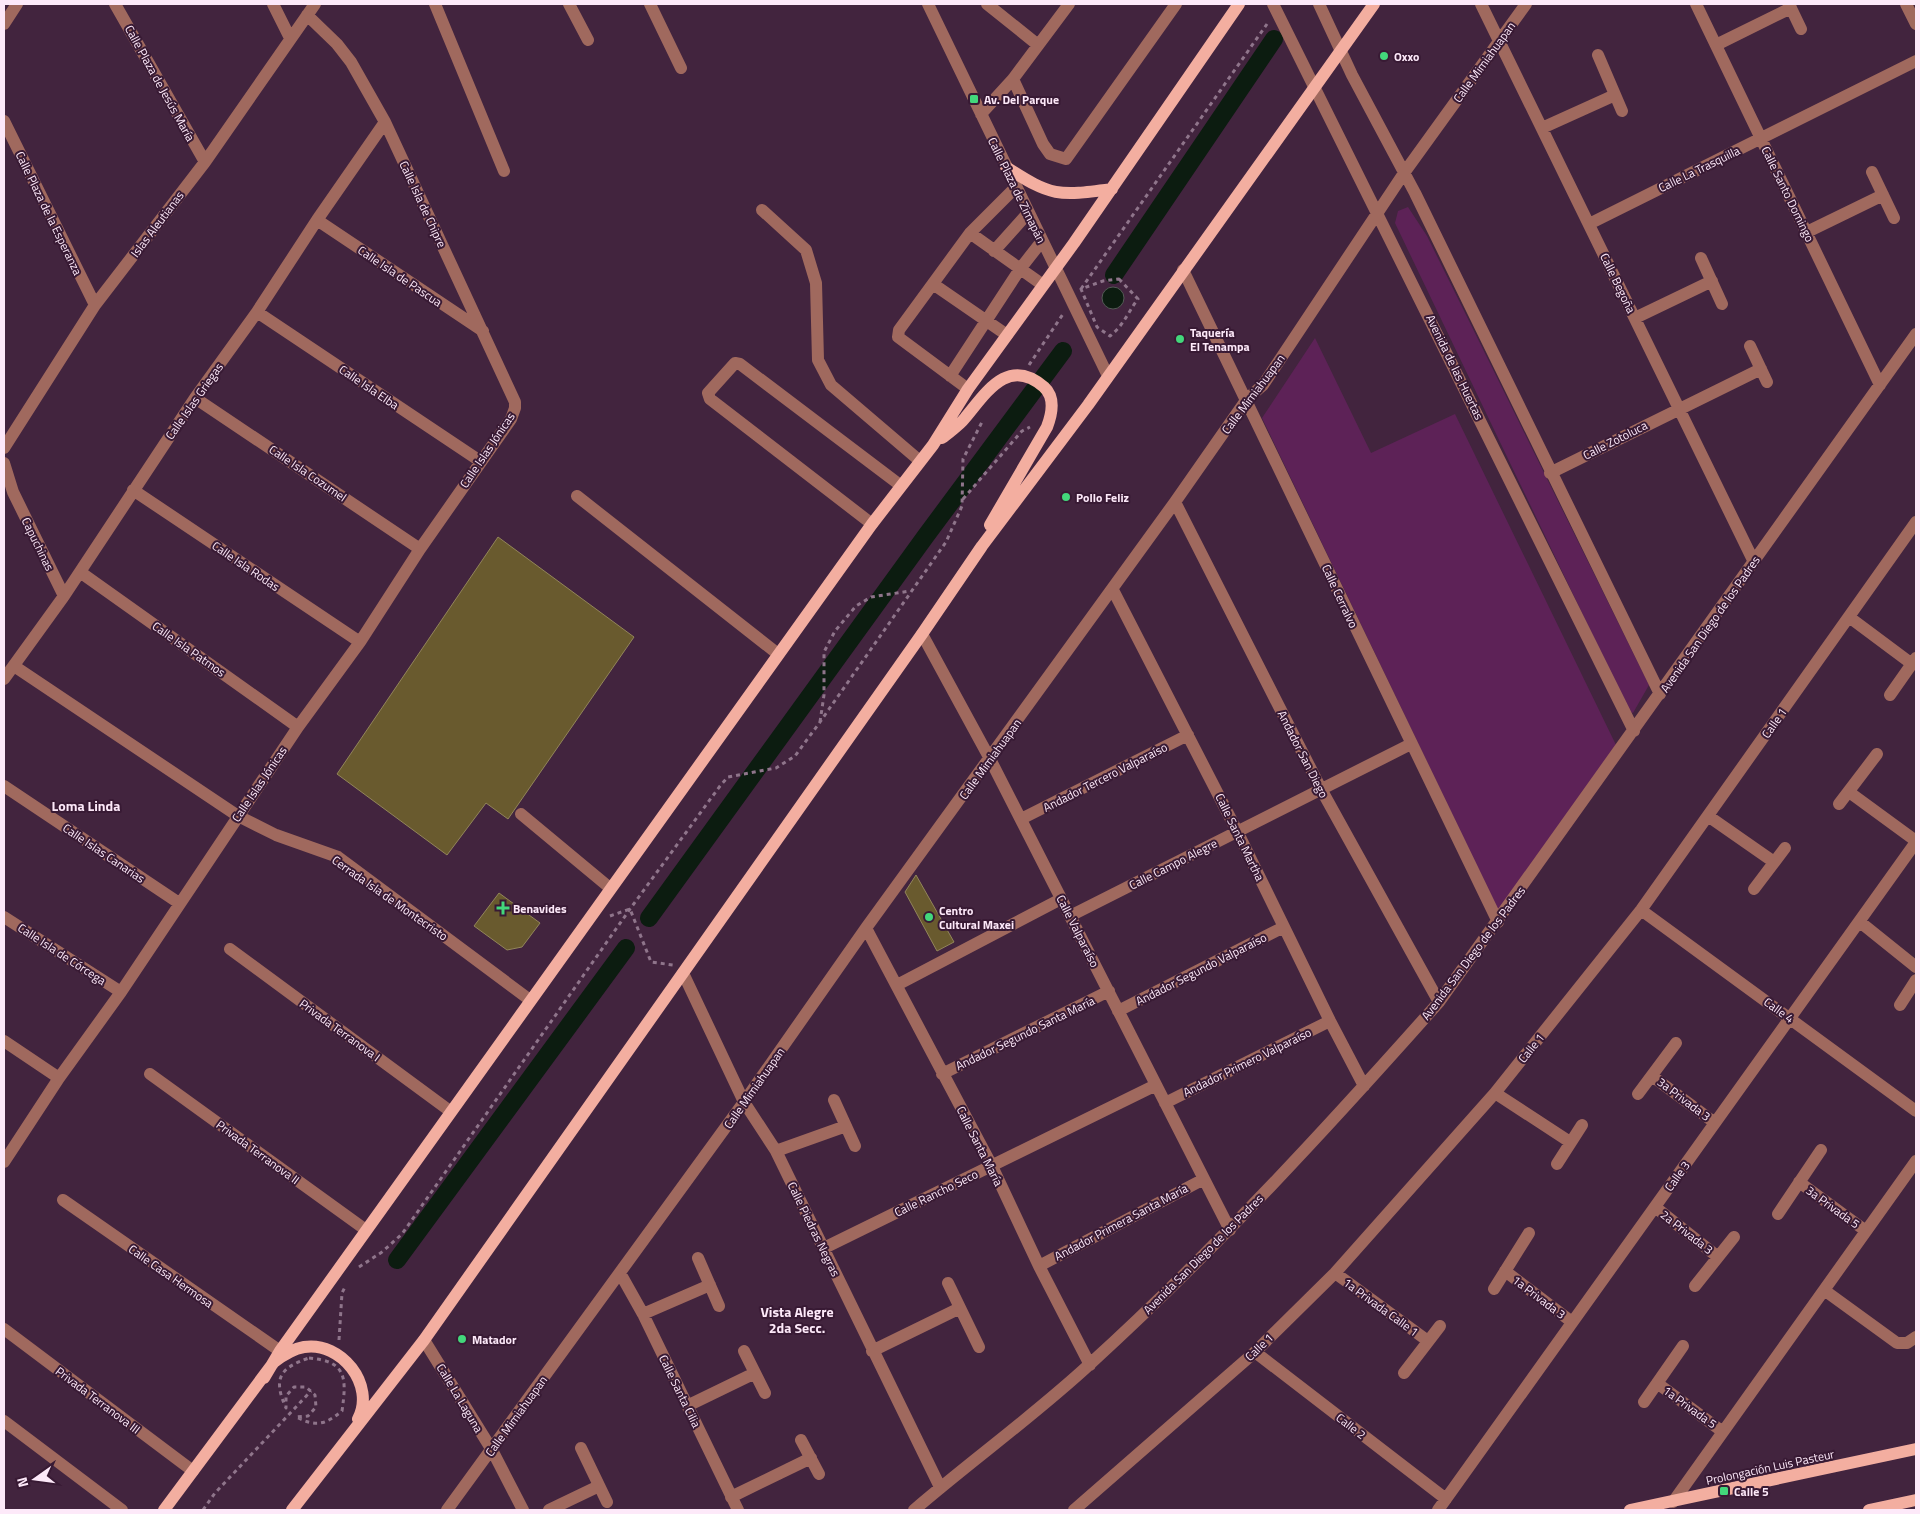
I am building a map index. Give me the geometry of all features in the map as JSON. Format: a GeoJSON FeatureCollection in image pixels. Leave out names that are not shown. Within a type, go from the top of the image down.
{"type":"FeatureCollection","features":[{"type":"Feature","properties":{"kind":"main road"},"geometry":{"type":"LineString","coordinates":[[933,446],[968,389],[1112,189],[1239,4]]}},
{"type":"Feature","properties":{"kind":"main road"},"geometry":{"type":"LineString","coordinates":[[292,1510],[352,1430],[424,1340],[922,634],[982,546],[1108,376],[1374,4]]}},
{"type":"Feature","properties":{"kind":"main road"},"geometry":{"type":"LineString","coordinates":[[1006,167],[1036,186],[1051,192],[1067,195],[1112,189]]}},
{"type":"Feature","properties":{"kind":"main road"},"geometry":{"type":"LineString","coordinates":[[264,1378],[280,1351],[450,1111],[900,485],[933,446],[963,420],[987,389],[998,380],[1010,377],[1026,377],[1046,389],[1052,404],[1052,414],[1048,426],[991,521],[982,546]]}},
{"type":"Feature","properties":{"kind":"main road"},"geometry":{"type":"LineString","coordinates":[[164,1510],[264,1378],[274,1362],[288,1352],[306,1347],[324,1348],[341,1356],[352,1367],[360,1382],[363,1399],[360,1415],[352,1430]]}},
{"type":"Feature","properties":{"kind":"main road","name":"Prolongación Luis Pasteur"},"geometry":{"type":"LineString","coordinates":[[1630,1510],[1916,1449]]}},
{"type":"Feature","properties":{"kind":"main road"},"geometry":{"type":"LineString","coordinates":[[1869,1510],[1916,1499]]}},
{"type":"Feature","properties":{"kind":"street"},"geometry":{"type":"LineString","coordinates":[[4,24],[18,4]]}},
{"type":"Feature","properties":{"kind":"street","name":"Calle Plaza de Jesús María"},"geometry":{"type":"LineString","coordinates":[[115,4],[205,162]]}},
{"type":"Feature","properties":{"kind":"street"},"geometry":{"type":"LineString","coordinates":[[273,4],[290,38]]}},
{"type":"Feature","properties":{"kind":"street","name":"Islas Aleutianas"},"geometry":{"type":"LineString","coordinates":[[4,448],[95,305],[205,162],[315,4]]}},
{"type":"Feature","properties":{"kind":"street"},"geometry":{"type":"LineString","coordinates":[[435,4],[504,171]]}},
{"type":"Feature","properties":{"kind":"street"},"geometry":{"type":"LineString","coordinates":[[569,4],[588,40]]}},
{"type":"Feature","properties":{"kind":"street"},"geometry":{"type":"LineString","coordinates":[[650,4],[681,68]]}},
{"type":"Feature","properties":{"kind":"street","name":"Calle Plaza de Zimapán"},"geometry":{"type":"LineString","coordinates":[[928,4],[1108,376]]}},
{"type":"Feature","properties":{"kind":"street"},"geometry":{"type":"LineString","coordinates":[[987,4],[1038,45]]}},
{"type":"Feature","properties":{"kind":"street"},"geometry":{"type":"LineString","coordinates":[[981,114],[1013,79],[1069,4]]}},
{"type":"Feature","properties":{"kind":"street"},"geometry":{"type":"LineString","coordinates":[[1013,79],[1042,144],[1050,154],[1066,159],[1176,4]]}},
{"type":"Feature","properties":{"kind":"street"},"geometry":{"type":"LineString","coordinates":[[1319,4],[1340,50],[1404,173],[1660,694]]}},
{"type":"Feature","properties":{"kind":"street","name":"Calle Begoña"},"geometry":{"type":"LineString","coordinates":[[1481,4],[1754,562]]}},
{"type":"Feature","properties":{"kind":"street","name":"Calle Mimiahuapan"},"geometry":{"type":"LineString","coordinates":[[447,1510],[744,1102],[866,928],[1176,502],[1247,399],[1263,385],[1404,173],[1526,4]]}},
{"type":"Feature","properties":{"kind":"street","name":"Calle Santo Domingo"},"geometry":{"type":"LineString","coordinates":[[1696,4],[1880,385]]}},
{"type":"Feature","properties":{"kind":"street"},"geometry":{"type":"LineString","coordinates":[[1906,4],[1916,24]]}},
{"type":"Feature","properties":{"kind":"street"},"geometry":{"type":"LineString","coordinates":[[1716,45],[1790,6],[1801,29]]}},
{"type":"Feature","properties":{"kind":"street","name":"Avenida de las Huertas"},"geometry":{"type":"LineString","coordinates":[[1276,9],[1316,85],[1634,730]]}},
{"type":"Feature","properties":{"kind":"street","name":"Calle Isla de Chipre"},"geometry":{"type":"LineString","coordinates":[[306,15],[338,44],[351,62],[385,122],[483,332],[516,408]]}},
{"type":"Feature","properties":{"kind":"street"},"geometry":{"type":"LineString","coordinates":[[1598,55],[1622,111]]}},
{"type":"Feature","properties":{"kind":"street","name":"Calle La Trasquilla"},"geometry":{"type":"LineString","coordinates":[[1589,224],[1916,62]]}},
{"type":"Feature","properties":{"kind":"street"},"geometry":{"type":"LineString","coordinates":[[1542,128],[1615,95]]}},
{"type":"Feature","properties":{"kind":"street","name":"Calle Plaza de la Esperanza"},"geometry":{"type":"LineString","coordinates":[[4,121],[95,305]]}},
{"type":"Feature","properties":{"kind":"street","name":"Calle Islas Griegas"},"geometry":{"type":"LineString","coordinates":[[4,679],[64,596],[195,398],[257,312],[317,220],[385,122]]}},
{"type":"Feature","properties":{"kind":"street"},"geometry":{"type":"LineString","coordinates":[[1872,172],[1894,218]]}},
{"type":"Feature","properties":{"kind":"street"},"geometry":{"type":"LineString","coordinates":[[968,389],[898,337],[899,330],[970,233],[1016,187]]}},
{"type":"Feature","properties":{"kind":"street"},"geometry":{"type":"LineString","coordinates":[[1807,232],[1884,195]]}},
{"type":"Feature","properties":{"kind":"street"},"geometry":{"type":"LineString","coordinates":[[762,210],[806,250],[816,284],[818,360],[831,385],[920,461]]}},
{"type":"Feature","properties":{"kind":"street"},"geometry":{"type":"LineString","coordinates":[[994,250],[1028,213]]}},
{"type":"Feature","properties":{"kind":"street","name":"Calle Isla de Pascua"},"geometry":{"type":"LineString","coordinates":[[317,220],[483,332]]}},
{"type":"Feature","properties":{"kind":"street"},"geometry":{"type":"LineString","coordinates":[[970,233],[1043,285]]}},
{"type":"Feature","properties":{"kind":"street"},"geometry":{"type":"LineString","coordinates":[[950,376],[1020,269],[1042,241]]}},
{"type":"Feature","properties":{"kind":"street"},"geometry":{"type":"LineString","coordinates":[[1701,258],[1722,304]]}},
{"type":"Feature","properties":{"kind":"street","name":"Calle Cerralvo"},"geometry":{"type":"LineString","coordinates":[[1183,270],[1247,399],[1410,744],[1498,922]]}},
{"type":"Feature","properties":{"kind":"street"},"geometry":{"type":"LineString","coordinates":[[1635,318],[1712,281]]}},
{"type":"Feature","properties":{"kind":"street"},"geometry":{"type":"LineString","coordinates":[[933,284],[1007,335]]}},
{"type":"Feature","properties":{"kind":"street","name":"Calle Isla Elba"},"geometry":{"type":"LineString","coordinates":[[257,312],[480,461]]}},
{"type":"Feature","properties":{"kind":"street","name":"Avenida San Diego de los Padres"},"geometry":{"type":"LineString","coordinates":[[914,1510],[1090,1365],[1230,1230],[1439,1002],[1498,922],[1916,334]]}},
{"type":"Feature","properties":{"kind":"street"},"geometry":{"type":"LineString","coordinates":[[1750,346],[1767,382]]}},
{"type":"Feature","properties":{"kind":"street"},"geometry":{"type":"LineString","coordinates":[[872,524],[710,399],[708,393],[735,363],[740,364],[900,485]]}},
{"type":"Feature","properties":{"kind":"street","name":"Calle Zotoluca"},"geometry":{"type":"LineString","coordinates":[[1550,473],[1761,369]]}},
{"type":"Feature","properties":{"kind":"street","name":"Calle Isla Cozumel"},"geometry":{"type":"LineString","coordinates":[[195,398],[420,549]]}},
{"type":"Feature","properties":{"kind":"street","name":"Calle Islas Jónicas"},"geometry":{"type":"LineString","coordinates":[[4,1162],[59,1078],[121,992],[298,726],[360,642],[420,549],[511,419],[516,408]]}},
{"type":"Feature","properties":{"kind":"street","name":"Capuchinas"},"geometry":{"type":"LineString","coordinates":[[4,463],[8,489],[64,596]]}},
{"type":"Feature","properties":{"kind":"street","name":"Calle Isla Rodas"},"geometry":{"type":"LineString","coordinates":[[133,490],[360,642]]}},
{"type":"Feature","properties":{"kind":"street"},"geometry":{"type":"LineString","coordinates":[[578,496],[778,654]]}},
{"type":"Feature","properties":{"kind":"street","name":"Andador San Diego"},"geometry":{"type":"LineString","coordinates":[[1176,502],[1321,789],[1439,1002]]}},
{"type":"Feature","properties":{"kind":"street","name":"Calle 1"},"geometry":{"type":"LineString","coordinates":[[1074,1510],[1255,1352],[1335,1273],[1495,1093],[1641,910],[1916,522]]}},
{"type":"Feature","properties":{"kind":"street","name":"Calle Isla Patmos"},"geometry":{"type":"LineString","coordinates":[[80,572],[298,726]]}},
{"type":"Feature","properties":{"kind":"street","name":"Calle Santa Martha"},"geometry":{"type":"LineString","coordinates":[[1112,590],[1237,831],[1364,1086]]}},
{"type":"Feature","properties":{"kind":"street"},"geometry":{"type":"LineString","coordinates":[[1849,616],[1914,661],[1890,695]]}},
{"type":"Feature","properties":{"kind":"street","name":"Calle Valparaíso"},"geometry":{"type":"LineString","coordinates":[[922,634],[990,759],[1230,1230]]}},
{"type":"Feature","properties":{"kind":"street","name":"Cerrada Isla de Montecristo"},"geometry":{"type":"LineString","coordinates":[[14,666],[238,816],[276,834],[338,858],[530,1000]]}},
{"type":"Feature","properties":{"kind":"street","name":"Andador Tercero Valparaíso"},"geometry":{"type":"LineString","coordinates":[[1021,820],[1188,735]]}},
{"type":"Feature","properties":{"kind":"street","name":"Calle Campo Alegre"},"geometry":{"type":"LineString","coordinates":[[1070,916],[1410,744]]}},
{"type":"Feature","properties":{"kind":"street"},"geometry":{"type":"LineString","coordinates":[[1840,804],[1877,754]]}},
{"type":"Feature","properties":{"kind":"street","name":"Calle Islas Canarias"},"geometry":{"type":"LineString","coordinates":[[4,786],[179,903]]}},
{"type":"Feature","properties":{"kind":"street"},"geometry":{"type":"LineString","coordinates":[[1850,792],[1916,842]]}},
{"type":"Feature","properties":{"kind":"street"},"geometry":{"type":"LineString","coordinates":[[521,814],[610,888]]}},
{"type":"Feature","properties":{"kind":"street"},"geometry":{"type":"LineString","coordinates":[[1708,816],[1774,862]]}},
{"type":"Feature","properties":{"kind":"street","name":"Calle 3"},"geometry":{"type":"LineString","coordinates":[[1438,1510],[1916,842]]}},
{"type":"Feature","properties":{"kind":"street"},"geometry":{"type":"LineString","coordinates":[[1754,889],[1785,848]]}},
{"type":"Feature","properties":{"kind":"street"},"geometry":{"type":"LineString","coordinates":[[897,985],[1061,899]]}},
{"type":"Feature","properties":{"kind":"street","name":"Calle 4"},"geometry":{"type":"LineString","coordinates":[[1641,910],[1916,1111]]}},
{"type":"Feature","properties":{"kind":"street","name":"Calle Isla de Córcega"},"geometry":{"type":"LineString","coordinates":[[4,917],[121,992]]}},
{"type":"Feature","properties":{"kind":"street"},"geometry":{"type":"LineString","coordinates":[[1860,922],[1916,967]]}},
{"type":"Feature","properties":{"kind":"street","name":"Andador Segundo Valparaíso"},"geometry":{"type":"LineString","coordinates":[[1118,1011],[1284,927]]}},
{"type":"Feature","properties":{"kind":"street","name":"Calle Santa María"},"geometry":{"type":"LineString","coordinates":[[866,928],[992,1166],[1039,1266],[1090,1365]]}},
{"type":"Feature","properties":{"kind":"street","name":"Privada Terranova I"},"geometry":{"type":"LineString","coordinates":[[230,949],[450,1111]]}},
{"type":"Feature","properties":{"kind":"street","name":"Calle Piedras Negras"},"geometry":{"type":"LineString","coordinates":[[685,970],[744,1102],[776,1151],[940,1487]]}},
{"type":"Feature","properties":{"kind":"street"},"geometry":{"type":"LineString","coordinates":[[1900,1005],[1916,980]]}},
{"type":"Feature","properties":{"kind":"street","name":"Andador Segundo Santa María"},"geometry":{"type":"LineString","coordinates":[[942,1074],[1108,991]]}},
{"type":"Feature","properties":{"kind":"street","name":"Andador Primero Valparaíso"},"geometry":{"type":"LineString","coordinates":[[1165,1102],[1330,1021]]}},
{"type":"Feature","properties":{"kind":"street"},"geometry":{"type":"LineString","coordinates":[[4,1041],[59,1078]]}},
{"type":"Feature","properties":{"kind":"street","name":"3a Privada 3"},"geometry":{"type":"LineString","coordinates":[[1638,1094],[1676,1043]]}},
{"type":"Feature","properties":{"kind":"street","name":"Privada Terranova II"},"geometry":{"type":"LineString","coordinates":[[150,1074],[366,1230]]}},
{"type":"Feature","properties":{"kind":"street","name":"3a Privada 3"},"geometry":{"type":"LineString","coordinates":[[1652,1076],[1715,1123]]}},
{"type":"Feature","properties":{"kind":"street","name":"Calle Rancho Seco"},"geometry":{"type":"LineString","coordinates":[[824,1248],[1156,1085]]}},
{"type":"Feature","properties":{"kind":"street"},"geometry":{"type":"LineString","coordinates":[[1495,1093],[1570,1142]]}},
{"type":"Feature","properties":{"kind":"street"},"geometry":{"type":"LineString","coordinates":[[834,1100],[856,1146]]}},
{"type":"Feature","properties":{"kind":"street"},"geometry":{"type":"LineString","coordinates":[[1557,1164],[1582,1125]]}},
{"type":"Feature","properties":{"kind":"street"},"geometry":{"type":"LineString","coordinates":[[776,1151],[846,1126]]}},
{"type":"Feature","properties":{"kind":"street","name":"3a Privada 5"},"geometry":{"type":"LineString","coordinates":[[1778,1214],[1821,1150]]}},
{"type":"Feature","properties":{"kind":"street"},"geometry":{"type":"LineString","coordinates":[[1672,1502],[1916,1161]]}},
{"type":"Feature","properties":{"kind":"street","name":"Andador Primera Santa María"},"geometry":{"type":"LineString","coordinates":[[1039,1266],[1204,1179]]}},
{"type":"Feature","properties":{"kind":"street","name":"3a Privada 5"},"geometry":{"type":"LineString","coordinates":[[1799,1182],[1866,1231]]}},
{"type":"Feature","properties":{"kind":"street","name":"Calle Casa Hermosa"},"geometry":{"type":"LineString","coordinates":[[63,1200],[280,1351]]}},
{"type":"Feature","properties":{"kind":"street","name":"2a Privada 3"},"geometry":{"type":"LineString","coordinates":[[1655,1207],[1718,1256]]}},
{"type":"Feature","properties":{"kind":"street","name":"1a Privada 3"},"geometry":{"type":"LineString","coordinates":[[1494,1289],[1529,1233]]}},
{"type":"Feature","properties":{"kind":"street","name":"2a Privada 3"},"geometry":{"type":"LineString","coordinates":[[1695,1286],[1734,1237]]}},
{"type":"Feature","properties":{"kind":"street"},"geometry":{"type":"LineString","coordinates":[[698,1258],[719,1306]]}},
{"type":"Feature","properties":{"kind":"street","name":"1a Privada 3"},"geometry":{"type":"LineString","coordinates":[[1505,1271],[1572,1322]]}},
{"type":"Feature","properties":{"kind":"street","name":"Calle Santa Cilia"},"geometry":{"type":"LineString","coordinates":[[620,1273],[643,1314],[738,1510]]}},
{"type":"Feature","properties":{"kind":"street","name":"1a Privada Calle 1"},"geometry":{"type":"LineString","coordinates":[[1335,1273],[1428,1341]]}},
{"type":"Feature","properties":{"kind":"street"},"geometry":{"type":"LineString","coordinates":[[948,1283],[979,1347]]}},
{"type":"Feature","properties":{"kind":"street"},"geometry":{"type":"LineString","coordinates":[[643,1314],[710,1285]]}},
{"type":"Feature","properties":{"kind":"street"},"geometry":{"type":"LineString","coordinates":[[1824,1290],[1897,1342],[1907,1343],[1916,1337]]}},
{"type":"Feature","properties":{"kind":"street"},"geometry":{"type":"LineString","coordinates":[[872,1351],[960,1308]]}},
{"type":"Feature","properties":{"kind":"street","name":"1a Privada Calle 1"},"geometry":{"type":"LineString","coordinates":[[1404,1373],[1440,1326]]}},
{"type":"Feature","properties":{"kind":"street","name":"Privada Terranova III"},"geometry":{"type":"LineString","coordinates":[[4,1329],[193,1471]]}},
{"type":"Feature","properties":{"kind":"street","name":"Calle La Laguna"},"geometry":{"type":"LineString","coordinates":[[424,1340],[492,1450],[523,1510]]}},
{"type":"Feature","properties":{"kind":"street","name":"1a Privada 5"},"geometry":{"type":"LineString","coordinates":[[1644,1402],[1683,1346]]}},
{"type":"Feature","properties":{"kind":"street"},"geometry":{"type":"LineString","coordinates":[[744,1351],[765,1393]]}},
{"type":"Feature","properties":{"kind":"street","name":"Calle 2"},"geometry":{"type":"LineString","coordinates":[[1255,1352],[1446,1499]]}},
{"type":"Feature","properties":{"kind":"street"},"geometry":{"type":"LineString","coordinates":[[687,1406],[754,1373]]}},
{"type":"Feature","properties":{"kind":"street","name":"1a Privada 5"},"geometry":{"type":"LineString","coordinates":[[1657,1383],[1723,1432]]}},
{"type":"Feature","properties":{"kind":"street"},"geometry":{"type":"LineString","coordinates":[[4,1421],[122,1510]]}},
{"type":"Feature","properties":{"kind":"street"},"geometry":{"type":"LineString","coordinates":[[802,1440],[819,1474]]}},
{"type":"Feature","properties":{"kind":"street"},"geometry":{"type":"LineString","coordinates":[[581,1448],[607,1502]]}},
{"type":"Feature","properties":{"kind":"street"},"geometry":{"type":"LineString","coordinates":[[731,1497],[810,1458]]}},
{"type":"Feature","properties":{"kind":"street"},"geometry":{"type":"LineString","coordinates":[[549,1510],[600,1486]]}},
{"type":"Feature","properties":{"kind":"path"},"geometry":{"type":"LineString","coordinates":[[1026,377],[1052,327],[1072,303],[1276,9]]}},
{"type":"Feature","properties":{"kind":"path"},"geometry":{"type":"LineString","coordinates":[[1119,279],[1138,299],[1128,312],[1125,323],[1110,336],[1097,327],[1081,289],[1103,281],[1119,279]]}},
{"type":"Feature","properties":{"kind":"path"},"geometry":{"type":"LineString","coordinates":[[963,499],[961,480],[963,459],[986,414]]}},
{"type":"Feature","properties":{"kind":"path"},"geometry":{"type":"LineString","coordinates":[[352,1272],[382,1252],[402,1234],[630,909],[720,786],[728,777],[776,768],[795,756],[946,542],[963,499],[1022,431],[1034,425]]}},
{"type":"Feature","properties":{"kind":"path"},"geometry":{"type":"LineString","coordinates":[[820,722],[824,695],[824,652],[835,631],[856,606],[871,597],[910,591]]}},
{"type":"Feature","properties":{"kind":"path"},"geometry":{"type":"LineString","coordinates":[[630,909],[651,962],[685,970]]}},
{"type":"Feature","properties":{"kind":"path"},"geometry":{"type":"LineString","coordinates":[[607,918],[630,909]]}},
{"type":"Feature","properties":{"kind":"path"},"geometry":{"type":"LineString","coordinates":[[341,1356],[339,1335],[342,1293],[348,1279]]}},
{"type":"Feature","properties":{"kind":"path"},"geometry":{"type":"LineString","coordinates":[[309,1358],[327,1359],[337,1365],[345,1387],[342,1411],[330,1421],[311,1424],[296,1417],[308,1416],[316,1407],[315,1395],[311,1391],[306,1387],[294,1387],[286,1396],[286,1408],[278,1390],[282,1374],[291,1364],[309,1358]]}},
{"type":"Feature","properties":{"kind":"path"},"geometry":{"type":"LineString","coordinates":[[203,1510],[215,1493],[311,1391]]}},
{"type":"Feature","properties":{"kind":"shaded area"},"geometry":{"type":"Polygon","coordinates":[[[1408,207],[1427,236],[1649,685],[1633,713],[1629,711],[1395,223],[1398,211],[1408,207]]]}},
{"type":"Feature","properties":{"kind":"shaded area"},"geometry":{"type":"Polygon","coordinates":[[[1113,287],[1121,290],[1124,298],[1121,306],[1113,309],[1105,306],[1102,298],[1105,290],[1113,287]]]}},
{"type":"Feature","properties":{"kind":"shaded area"},"geometry":{"type":"Polygon","coordinates":[[[1315,338],[1371,453],[1455,414],[1616,745],[1498,910],[1262,418],[1315,338]]]}},
{"type":"Feature","properties":{"kind":"building"},"geometry":{"type":"Polygon","coordinates":[[[498,537],[634,637],[508,819],[486,803],[447,855],[337,774],[498,537]]]}},
{"type":"Feature","properties":{"kind":"building","name":"Centro Cultural Maxei"},"geometry":{"type":"Polygon","coordinates":[[[916,875],[954,942],[937,951],[905,892],[916,875]]]}},
{"type":"Feature","properties":{"kind":"building","name":"Benavides"},"geometry":{"type":"Polygon","coordinates":[[[499,893],[540,923],[522,947],[507,950],[474,926],[499,893]]]}},
{"type":"Feature","properties":{"kind":"waterway"},"geometry":{"type":"LineString","coordinates":[[1114,275],[1274,39]]}},
{"type":"Feature","properties":{"kind":"waterway"},"geometry":{"type":"LineString","coordinates":[[649,918],[925,537],[1063,351]]}},
{"type":"Feature","properties":{"kind":"waterway"},"geometry":{"type":"LineString","coordinates":[[397,1260],[626,948]]}},
{"type":"Feature","properties":{"kind":"place","name":"Oxxo"},"geometry":{"type":"Point","coordinates":[1384,56]}},
{"type":"Feature","properties":{"kind":"place","name":"Av. Del Parque"},"geometry":{"type":"Point","coordinates":[974,99]}},
{"type":"Feature","properties":{"kind":"place","name":"Taquería El Tenampa"},"geometry":{"type":"Point","coordinates":[1180,339]}},
{"type":"Feature","properties":{"kind":"place","name":"Pollo Feliz"},"geometry":{"type":"Point","coordinates":[1066,497]}},
{"type":"Feature","properties":{"kind":"place","name":"Benavides"},"geometry":{"type":"Point","coordinates":[503,908]}},
{"type":"Feature","properties":{"kind":"place","name":"Centro Cultural Maxei"},"geometry":{"type":"Point","coordinates":[929,917]}},
{"type":"Feature","properties":{"kind":"place","name":"Matador"},"geometry":{"type":"Point","coordinates":[462,1339]}},
{"type":"Feature","properties":{"kind":"place","name":"Calle 5"},"geometry":{"type":"Point","coordinates":[1724,1491]}},
{"type":"Feature","properties":{"kind":"district","name":"Loma Linda"},"geometry":{"type":"Point","coordinates":[86,805]}},
{"type":"Feature","properties":{"kind":"district","name":"Vista Alegre 2da Secc."},"geometry":{"type":"Point","coordinates":[797,1319]}}]}
